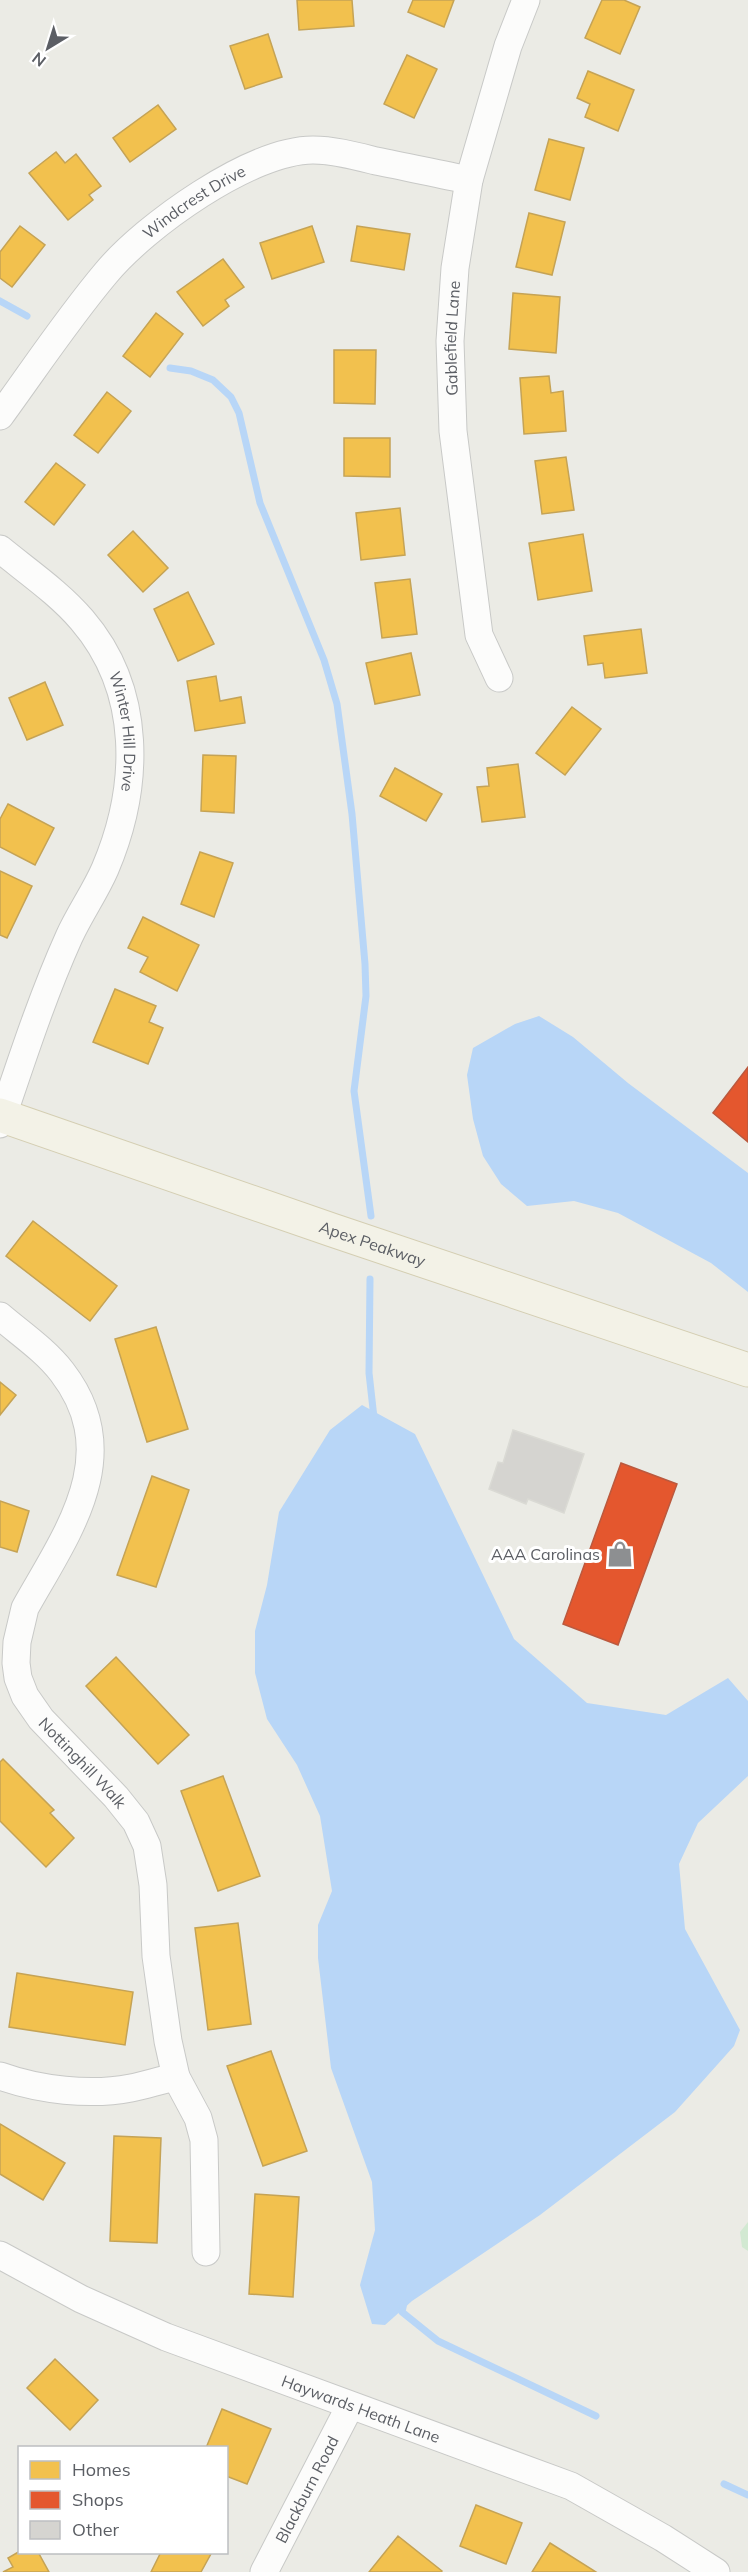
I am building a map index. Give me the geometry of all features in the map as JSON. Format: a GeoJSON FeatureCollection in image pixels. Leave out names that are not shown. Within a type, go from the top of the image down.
{"type":"FeatureCollection","features":[{"type":"Feature","properties":{"kind":"main road","name":"Apex Peakway"},"geometry":{"type":"LineString","coordinates":[[1,1118],[748,1370]]}},
{"type":"Feature","properties":{"kind":"street","name":"Gablefield Lane"},"geometry":{"type":"LineString","coordinates":[[499,678],[479,635],[453,431],[450,386],[451,303],[469,180],[508,46],[526,0]]}},
{"type":"Feature","properties":{"kind":"street","name":"Windcrest Drive"},"geometry":{"type":"LineString","coordinates":[[0,416],[107,272],[152,231],[207,191],[246,168],[283,155],[313,150],[345,154],[469,180]]}},
{"type":"Feature","properties":{"kind":"street","name":"Winter Hill Drive"},"geometry":{"type":"LineString","coordinates":[[0,549],[64,600],[83,621],[99,645],[115,678],[126,710],[132,757],[126,806],[105,871],[70,935],[1,1118]]}},
{"type":"Feature","properties":{"kind":"street","name":"Nottinghill Walk"},"geometry":{"type":"LineString","coordinates":[[0,1317],[42,1351],[62,1372],[80,1402],[89,1436],[91,1466],[84,1497],[22,1617],[17,1642],[18,1678],[25,1696],[41,1719],[116,1797],[136,1822],[147,1846],[153,1885],[156,1956],[162,2009],[176,2077],[198,2118],[204,2140],[206,2252]]}},
{"type":"Feature","properties":{"kind":"street"},"geometry":{"type":"LineString","coordinates":[[0,2076],[47,2088],[104,2091],[129,2089],[176,2077]]}},
{"type":"Feature","properties":{"kind":"street","name":"Haywards Heath Lane"},"geometry":{"type":"LineString","coordinates":[[0,2255],[81,2299],[166,2337],[570,2486],[663,2538],[716,2572]]}},
{"type":"Feature","properties":{"kind":"street","name":"Blackburn Road"},"geometry":{"type":"LineString","coordinates":[[264,2572],[350,2406]]}},
{"type":"Feature","properties":{"kind":"green space"},"geometry":{"type":"Polygon","coordinates":[[[748,2222],[748,2251],[742,2247],[740,2232],[748,2222]]]}},
{"type":"Feature","properties":{"kind":"water"},"geometry":{"type":"Polygon","coordinates":[[[539,1016],[573,1037],[628,1083],[748,1173],[748,1292],[711,1263],[618,1213],[574,1201],[527,1206],[501,1184],[483,1156],[473,1119],[467,1075],[473,1048],[515,1024],[539,1016]]]}},
{"type":"Feature","properties":{"kind":"water"},"geometry":{"type":"Polygon","coordinates":[[[362,1405],[415,1434],[514,1639],[587,1703],[666,1715],[728,1678],[748,1701],[748,1776],[698,1823],[679,1864],[685,1929],[740,2030],[734,2046],[675,2112],[540,2215],[412,2301],[385,2325],[372,2324],[360,2285],[375,2230],[372,2182],[331,2068],[318,1958],[318,1925],[332,1891],[320,1816],[297,1765],[267,1719],[255,1673],[255,1631],[267,1585],[279,1512],[330,1430],[362,1405]]]}},
{"type":"Feature","properties":{"kind":"building: Homes"},"geometry":{"type":"Polygon","coordinates":[[[297,0],[352,0],[354,26],[299,30],[297,0]]]}},
{"type":"Feature","properties":{"kind":"building: Homes"},"geometry":{"type":"Polygon","coordinates":[[[413,0],[454,0],[444,27],[408,12],[413,0]]]}},
{"type":"Feature","properties":{"kind":"building: Homes"},"geometry":{"type":"Polygon","coordinates":[[[602,0],[624,0],[640,7],[620,54],[585,38],[602,0]]]}},
{"type":"Feature","properties":{"kind":"building: Homes"},"geometry":{"type":"Polygon","coordinates":[[[268,34],[282,77],[245,89],[230,46],[268,34]]]}},
{"type":"Feature","properties":{"kind":"building: Homes"},"geometry":{"type":"Polygon","coordinates":[[[407,55],[437,69],[414,118],[384,104],[407,55]]]}},
{"type":"Feature","properties":{"kind":"building: Homes"},"geometry":{"type":"Polygon","coordinates":[[[588,71],[634,90],[618,131],[585,117],[590,104],[577,98],[588,71]]]}},
{"type":"Feature","properties":{"kind":"building: Homes"},"geometry":{"type":"Polygon","coordinates":[[[158,105],[176,129],[130,162],[113,138],[158,105]]]}},
{"type":"Feature","properties":{"kind":"building: Homes"},"geometry":{"type":"Polygon","coordinates":[[[549,139],[584,148],[570,200],[535,190],[549,139]]]}},
{"type":"Feature","properties":{"kind":"building: Homes"},"geometry":{"type":"Polygon","coordinates":[[[56,152],[65,163],[76,154],[101,186],[89,195],[93,200],[68,220],[29,173],[56,152]]]}},
{"type":"Feature","properties":{"kind":"building: Homes"},"geometry":{"type":"Polygon","coordinates":[[[529,213],[565,222],[552,275],[516,267],[529,213]]]}},
{"type":"Feature","properties":{"kind":"building: Homes"},"geometry":{"type":"Polygon","coordinates":[[[20,226],[45,245],[12,287],[0,278],[0,252],[20,226]]]}},
{"type":"Feature","properties":{"kind":"building: Homes"},"geometry":{"type":"Polygon","coordinates":[[[312,226],[324,262],[272,279],[260,243],[312,226]]]}},
{"type":"Feature","properties":{"kind":"building: Homes"},"geometry":{"type":"Polygon","coordinates":[[[357,226],[410,234],[404,270],[351,261],[357,226]]]}},
{"type":"Feature","properties":{"kind":"building: Homes"},"geometry":{"type":"Polygon","coordinates":[[[223,259],[244,287],[225,300],[229,306],[203,326],[177,292],[223,259]]]}},
{"type":"Feature","properties":{"kind":"building: Homes"},"geometry":{"type":"Polygon","coordinates":[[[513,293],[560,297],[556,353],[509,349],[513,293]]]}},
{"type":"Feature","properties":{"kind":"building: Homes"},"geometry":{"type":"Polygon","coordinates":[[[156,313],[183,334],[150,377],[123,356],[156,313]]]}},
{"type":"Feature","properties":{"kind":"building: Homes"},"geometry":{"type":"Polygon","coordinates":[[[334,350],[376,350],[375,404],[334,403],[334,350]]]}},
{"type":"Feature","properties":{"kind":"building: Homes"},"geometry":{"type":"Polygon","coordinates":[[[549,376],[551,393],[563,391],[566,431],[524,434],[520,378],[549,376]]]}},
{"type":"Feature","properties":{"kind":"building: Homes"},"geometry":{"type":"Polygon","coordinates":[[[107,392],[131,411],[98,453],[74,435],[107,392]]]}},
{"type":"Feature","properties":{"kind":"building: Homes"},"geometry":{"type":"Polygon","coordinates":[[[344,438],[390,438],[390,477],[344,476],[344,438]]]}},
{"type":"Feature","properties":{"kind":"building: Homes"},"geometry":{"type":"Polygon","coordinates":[[[566,457],[574,510],[542,514],[535,461],[566,457]]]}},
{"type":"Feature","properties":{"kind":"building: Homes"},"geometry":{"type":"Polygon","coordinates":[[[56,463],[85,485],[54,525],[25,502],[56,463]]]}},
{"type":"Feature","properties":{"kind":"building: Homes"},"geometry":{"type":"Polygon","coordinates":[[[400,508],[405,555],[361,560],[356,513],[400,508]]]}},
{"type":"Feature","properties":{"kind":"building: Homes"},"geometry":{"type":"Polygon","coordinates":[[[133,531],[168,568],[143,592],[108,555],[133,531]]]}},
{"type":"Feature","properties":{"kind":"building: Homes"},"geometry":{"type":"Polygon","coordinates":[[[583,534],[592,591],[538,600],[529,543],[583,534]]]}},
{"type":"Feature","properties":{"kind":"building: Homes"},"geometry":{"type":"Polygon","coordinates":[[[410,579],[417,634],[382,638],[375,583],[410,579]]]}},
{"type":"Feature","properties":{"kind":"building: Homes"},"geometry":{"type":"Polygon","coordinates":[[[188,592],[214,644],[178,661],[154,609],[188,592]]]}},
{"type":"Feature","properties":{"kind":"building: Homes"},"geometry":{"type":"Polygon","coordinates":[[[641,629],[647,673],[605,678],[603,663],[588,665],[584,636],[641,629]]]}},
{"type":"Feature","properties":{"kind":"building: Homes"},"geometry":{"type":"Polygon","coordinates":[[[411,653],[420,695],[375,704],[366,663],[411,653]]]}},
{"type":"Feature","properties":{"kind":"building: Homes"},"geometry":{"type":"Polygon","coordinates":[[[216,676],[220,701],[241,697],[245,723],[195,731],[187,681],[216,676]]]}},
{"type":"Feature","properties":{"kind":"building: Homes"},"geometry":{"type":"Polygon","coordinates":[[[45,682],[63,725],[27,740],[9,698],[45,682]]]}},
{"type":"Feature","properties":{"kind":"building: Homes"},"geometry":{"type":"Polygon","coordinates":[[[572,707],[601,729],[565,775],[536,753],[572,707]]]}},
{"type":"Feature","properties":{"kind":"building: Homes"},"geometry":{"type":"Polygon","coordinates":[[[203,755],[236,756],[234,813],[201,811],[203,755]]]}},
{"type":"Feature","properties":{"kind":"building: Homes"},"geometry":{"type":"Polygon","coordinates":[[[518,764],[525,817],[482,822],[477,787],[489,786],[487,768],[518,764]]]}},
{"type":"Feature","properties":{"kind":"building: Homes"},"geometry":{"type":"Polygon","coordinates":[[[395,768],[442,794],[426,821],[380,796],[395,768]]]}},
{"type":"Feature","properties":{"kind":"building: Homes"},"geometry":{"type":"Polygon","coordinates":[[[8,804],[54,828],[35,865],[0,847],[0,819],[8,804]]]}},
{"type":"Feature","properties":{"kind":"building: Homes"},"geometry":{"type":"Polygon","coordinates":[[[200,852],[233,863],[214,917],[181,904],[200,852]]]}},
{"type":"Feature","properties":{"kind":"building: Homes"},"geometry":{"type":"Polygon","coordinates":[[[0,871],[32,886],[7,938],[0,935],[0,871]]]}},
{"type":"Feature","properties":{"kind":"building: Homes"},"geometry":{"type":"Polygon","coordinates":[[[143,917],[199,945],[177,991],[140,972],[148,957],[128,948],[143,917]]]}},
{"type":"Feature","properties":{"kind":"building: Homes"},"geometry":{"type":"Polygon","coordinates":[[[115,989],[156,1006],[149,1022],[163,1028],[148,1064],[93,1042],[115,989]]]}},
{"type":"Feature","properties":{"kind":"building: Homes"},"geometry":{"type":"Polygon","coordinates":[[[33,1221],[117,1286],[90,1321],[6,1256],[33,1221]]]}},
{"type":"Feature","properties":{"kind":"building: Homes"},"geometry":{"type":"Polygon","coordinates":[[[156,1327],[188,1429],[147,1442],[115,1339],[156,1327]]]}},
{"type":"Feature","properties":{"kind":"building: Homes"},"geometry":{"type":"Polygon","coordinates":[[[0,1382],[16,1395],[0,1415],[0,1382]]]}},
{"type":"Feature","properties":{"kind":"building: Homes"},"geometry":{"type":"Polygon","coordinates":[[[152,1476],[189,1490],[156,1587],[117,1575],[152,1476]]]}},
{"type":"Feature","properties":{"kind":"building: Homes"},"geometry":{"type":"Polygon","coordinates":[[[0,1501],[29,1511],[17,1552],[0,1547],[0,1501]]]}},
{"type":"Feature","properties":{"kind":"building: Homes"},"geometry":{"type":"Polygon","coordinates":[[[116,1657],[189,1735],[158,1764],[86,1686],[116,1657]]]}},
{"type":"Feature","properties":{"kind":"building: Homes"},"geometry":{"type":"Polygon","coordinates":[[[3,1759],[54,1810],[50,1813],[74,1838],[46,1867],[0,1821],[0,1762],[3,1759]]]}},
{"type":"Feature","properties":{"kind":"building: Homes"},"geometry":{"type":"Polygon","coordinates":[[[223,1776],[260,1876],[218,1891],[181,1791],[223,1776]]]}},
{"type":"Feature","properties":{"kind":"building: Homes"},"geometry":{"type":"Polygon","coordinates":[[[238,1923],[251,2024],[208,2030],[195,1928],[238,1923]]]}},
{"type":"Feature","properties":{"kind":"building: Homes"},"geometry":{"type":"Polygon","coordinates":[[[17,1973],[133,1992],[125,2045],[9,2027],[17,1973]]]}},
{"type":"Feature","properties":{"kind":"building: Homes"},"geometry":{"type":"Polygon","coordinates":[[[271,2051],[307,2151],[263,2166],[227,2066],[271,2051]]]}},
{"type":"Feature","properties":{"kind":"building: Homes"},"geometry":{"type":"Polygon","coordinates":[[[0,2124],[65,2163],[43,2200],[0,2174],[0,2124]]]}},
{"type":"Feature","properties":{"kind":"building: Homes"},"geometry":{"type":"Polygon","coordinates":[[[114,2136],[161,2138],[157,2243],[110,2241],[114,2136]]]}},
{"type":"Feature","properties":{"kind":"building: Homes"},"geometry":{"type":"Polygon","coordinates":[[[255,2194],[299,2197],[293,2297],[249,2294],[255,2194]]]}},
{"type":"Feature","properties":{"kind":"building: Homes"},"geometry":{"type":"Polygon","coordinates":[[[55,2359],[98,2400],[70,2430],[27,2388],[55,2359]]]}},
{"type":"Feature","properties":{"kind":"building: Homes"},"geometry":{"type":"Polygon","coordinates":[[[222,2409],[271,2429],[247,2484],[228,2477],[228,2446],[207,2446],[222,2409]]]}},
{"type":"Feature","properties":{"kind":"building: Homes"},"geometry":{"type":"Polygon","coordinates":[[[476,2505],[522,2523],[506,2564],[460,2546],[476,2505]]]}},
{"type":"Feature","properties":{"kind":"building: Homes"},"geometry":{"type":"Polygon","coordinates":[[[398,2536],[442,2571],[369,2572],[398,2536]]]}},
{"type":"Feature","properties":{"kind":"building: Homes"},"geometry":{"type":"Polygon","coordinates":[[[550,2543],[596,2572],[532,2572],[550,2543]]]}},
{"type":"Feature","properties":{"kind":"building: Homes"},"geometry":{"type":"Polygon","coordinates":[[[18,2552],[18,2554],[39,2554],[49,2572],[3,2572],[13,2567],[8,2558],[18,2552]]]}},
{"type":"Feature","properties":{"kind":"building: Homes"},"geometry":{"type":"Polygon","coordinates":[[[160,2554],[211,2554],[201,2572],[151,2572],[160,2554]]]}},
{"type":"Feature","properties":{"kind":"building: Shops"},"geometry":{"type":"Polygon","coordinates":[[[748,1067],[748,1142],[713,1113],[748,1067]]]}},
{"type":"Feature","properties":{"kind":"building: Shops","name":"AAA Carolinas"},"geometry":{"type":"Polygon","coordinates":[[[621,1463],[677,1484],[618,1645],[563,1624],[621,1463]]]}},
{"type":"Feature","properties":{"kind":"building: Other"},"geometry":{"type":"Polygon","coordinates":[[[513,1430],[584,1454],[564,1513],[528,1499],[526,1504],[489,1489],[498,1462],[503,1463],[513,1430]]]}},
{"type":"Feature","properties":{"kind":"waterway"},"geometry":{"type":"LineString","coordinates":[[0,301],[27,316]]}},
{"type":"Feature","properties":{"kind":"waterway"},"geometry":{"type":"LineString","coordinates":[[170,368],[191,371],[213,380],[231,397],[239,413],[260,503],[324,660],[337,704],[352,814],[365,964],[366,996],[354,1091],[371,1216]]}},
{"type":"Feature","properties":{"kind":"waterway"},"geometry":{"type":"LineString","coordinates":[[370,1279],[369,1373],[374,1418]]}},
{"type":"Feature","properties":{"kind":"waterway"},"geometry":{"type":"LineString","coordinates":[[404,2303],[402,2312],[438,2341],[596,2416]]}},
{"type":"Feature","properties":{"kind":"waterway"},"geometry":{"type":"LineString","coordinates":[[724,2484],[748,2495]]}},
{"type":"Feature","properties":{"kind":"place","name":"AAA Carolinas"},"geometry":{"type":"Point","coordinates":[620,1554]}}]}
